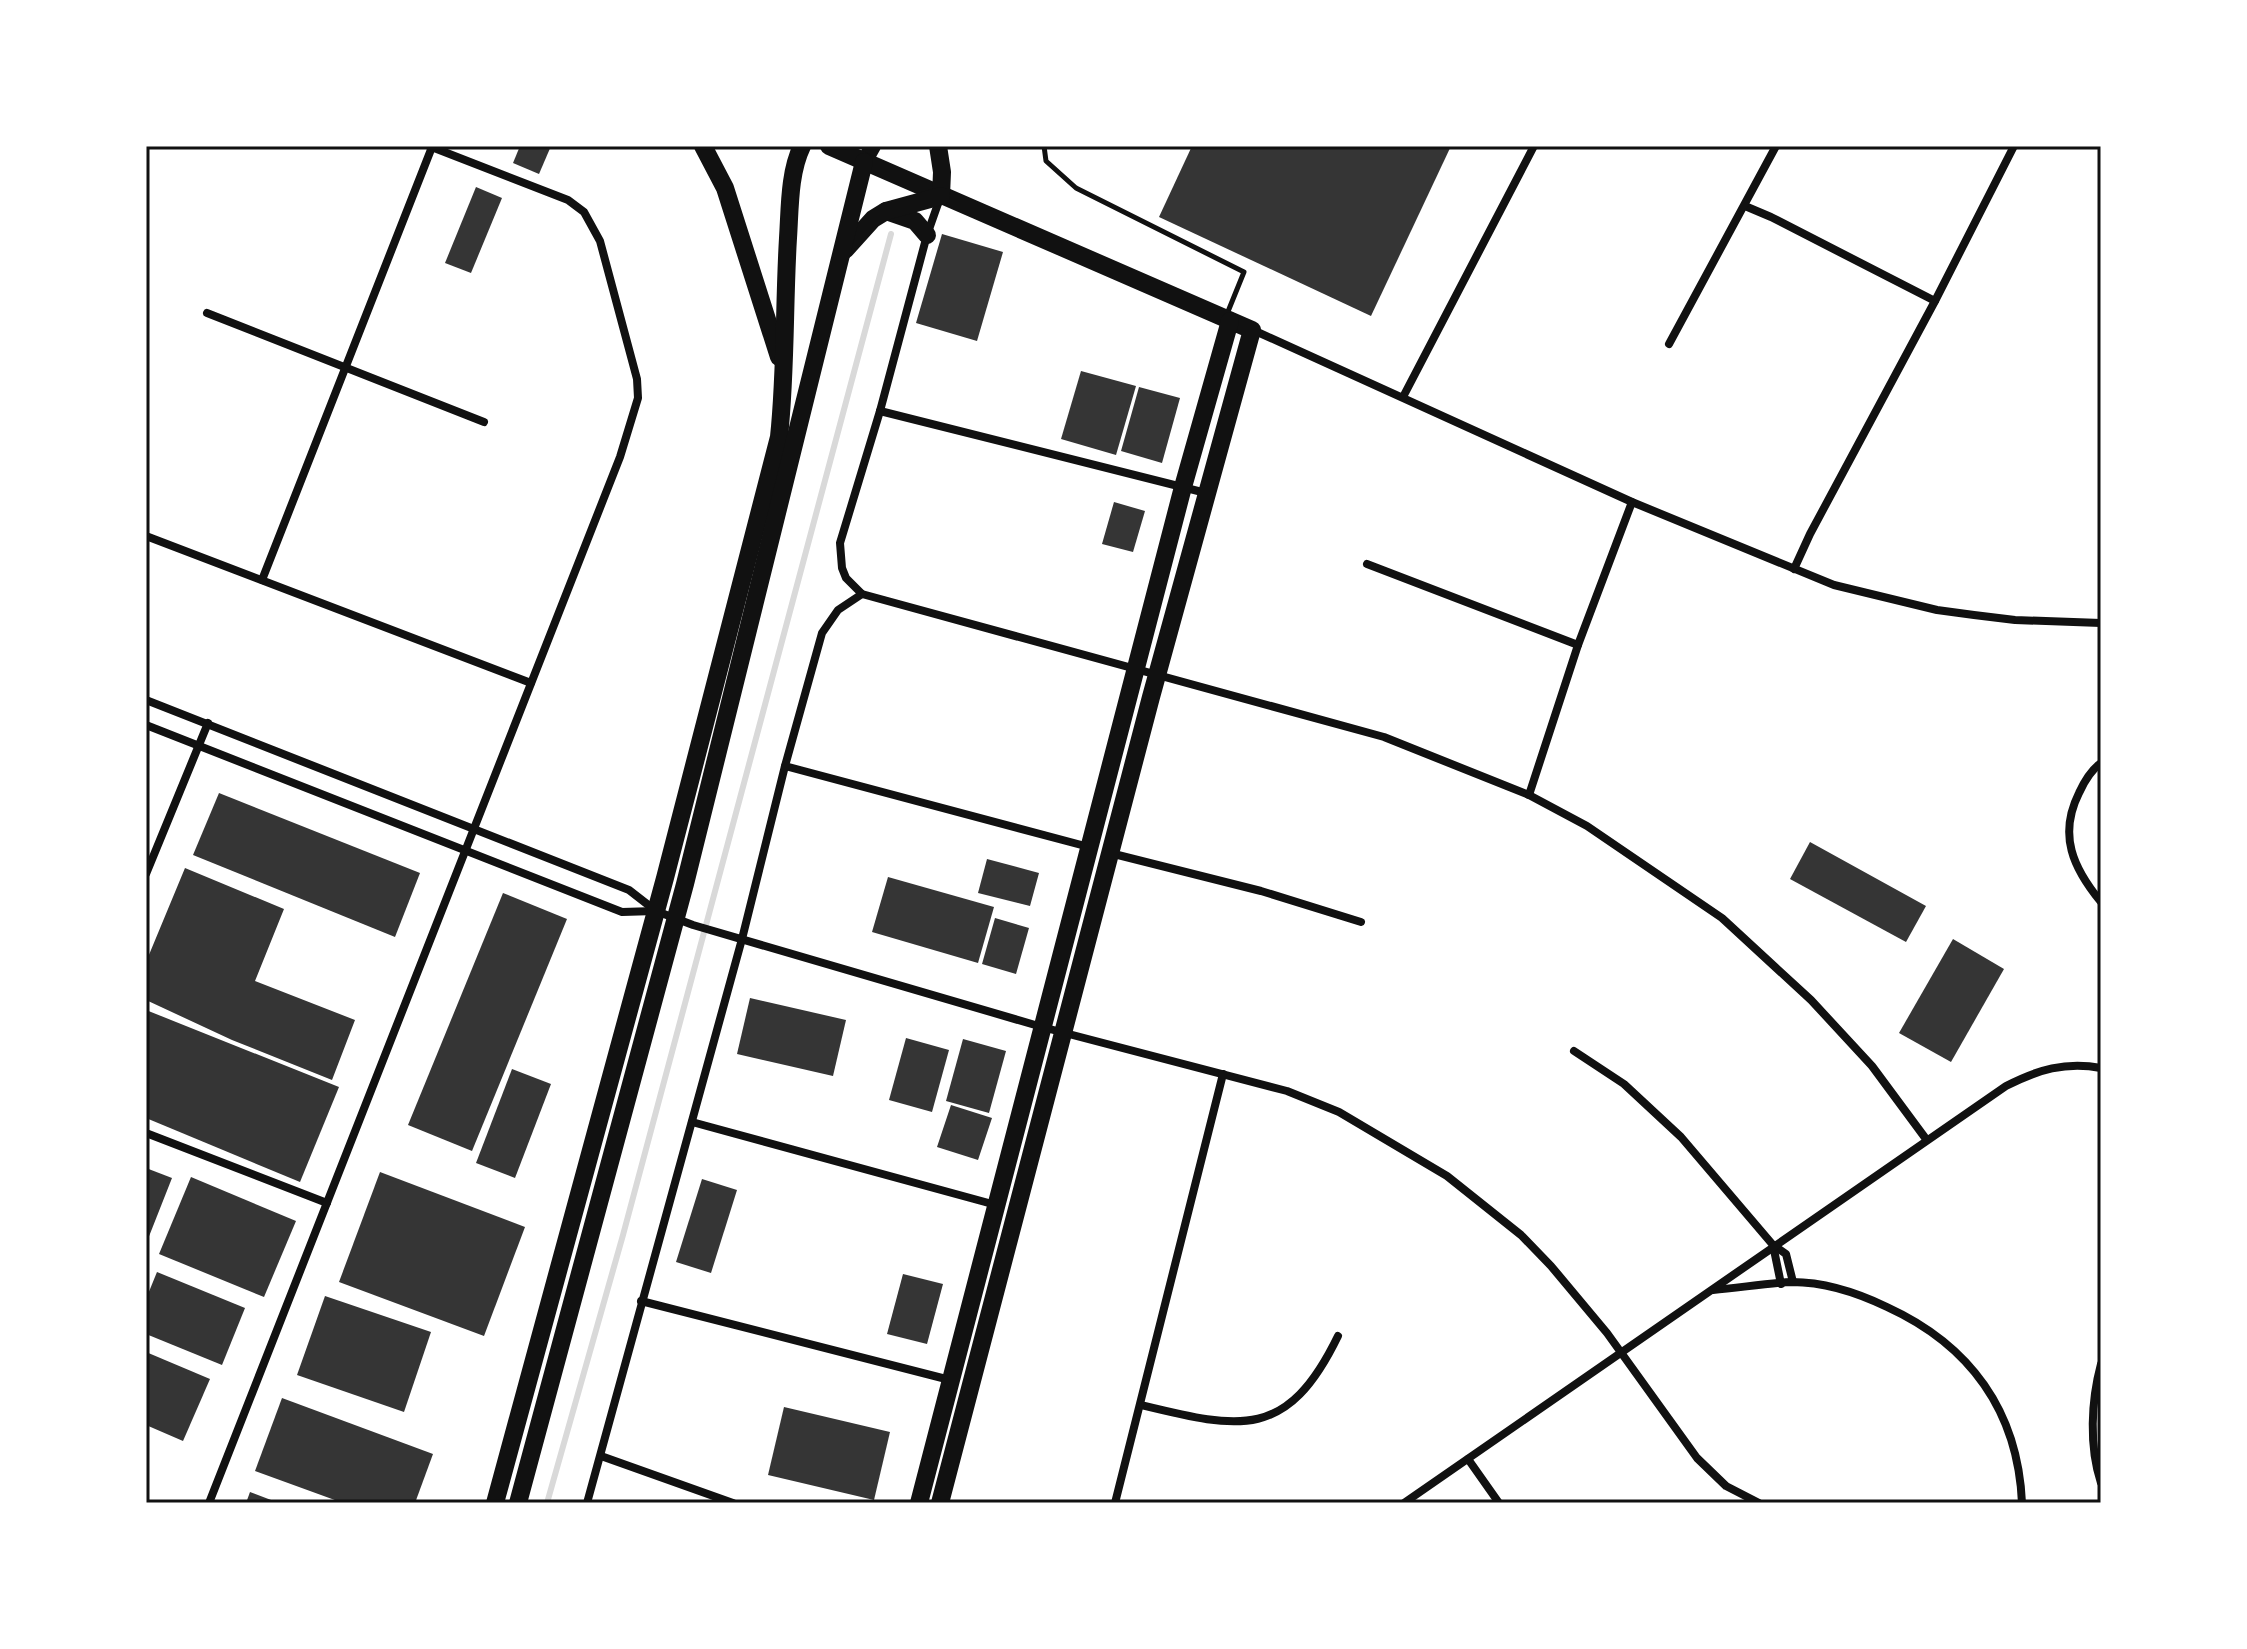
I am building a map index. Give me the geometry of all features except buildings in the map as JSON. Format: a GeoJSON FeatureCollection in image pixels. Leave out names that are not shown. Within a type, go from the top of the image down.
{"type":"FeatureCollection","features":[{"type":"Feature","properties":{"kind":"main road"},"geometry":{"type":"LineString","coordinates":[[703,146],[725,188],[783,369]]}},
{"type":"Feature","properties":{"kind":"main road"},"geometry":{"type":"LineString","coordinates":[[495,1503],[656,911],[779,437],[790,212],[794,170],[802,146]]}},
{"type":"Feature","properties":{"kind":"main road"},"geometry":{"type":"LineString","coordinates":[[829,146],[866,151],[941,196],[1252,330],[1157,675],[940,1503]]}},
{"type":"Feature","properties":{"kind":"main road"},"geometry":{"type":"LineString","coordinates":[[938,146],[942,172],[941,196]]}},
{"type":"Feature","properties":{"kind":"main road"},"geometry":{"type":"LineString","coordinates":[[518,1503],[684,922],[866,151]]}},
{"type":"Feature","properties":{"kind":"main road"},"geometry":{"type":"LineString","coordinates":[[842,253],[873,219],[886,211],[941,196]]}},
{"type":"Feature","properties":{"kind":"main road"},"geometry":{"type":"LineString","coordinates":[[886,211],[915,221],[927,235]]}},
{"type":"Feature","properties":{"kind":"main road"},"geometry":{"type":"LineString","coordinates":[[919,1503],[1227,320]]}},
{"type":"Feature","properties":{"kind":"street"},"geometry":{"type":"LineString","coordinates":[[209,1501],[620,457],[638,398],[637,379],[600,241],[584,212],[568,200],[430,146],[262,580]]}},
{"type":"Feature","properties":{"kind":"street"},"geometry":{"type":"LineString","coordinates":[[1403,397],[1534,146]]}},
{"type":"Feature","properties":{"kind":"street"},"geometry":{"type":"LineString","coordinates":[[1669,344],[1776,146]]}},
{"type":"Feature","properties":{"kind":"street"},"geometry":{"type":"LineString","coordinates":[[1794,569],[2014,146]]}},
{"type":"Feature","properties":{"kind":"street"},"geometry":{"type":"LineString","coordinates":[[941,196],[927,235],[880,411],[840,543],[846,578],[862,594],[1384,737],[1529,795],[1610,841],[1722,918],[1811,1000],[1872,1066],[1926,1139]]}},
{"type":"Feature","properties":{"kind":"street"},"geometry":{"type":"LineString","coordinates":[[1745,206],[1935,301]]}},
{"type":"Feature","properties":{"kind":"street"},"geometry":{"type":"LineString","coordinates":[[207,313],[484,422]]}},
{"type":"Feature","properties":{"kind":"street"},"geometry":{"type":"LineString","coordinates":[[1252,330],[1632,502],[1834,585],[1937,610],[2015,620],[2101,623]]}},
{"type":"Feature","properties":{"kind":"street"},"geometry":{"type":"LineString","coordinates":[[880,411],[1206,493]]}},
{"type":"Feature","properties":{"kind":"street"},"geometry":{"type":"LineString","coordinates":[[1529,795],[1578,645],[1632,502]]}},
{"type":"Feature","properties":{"kind":"street"},"geometry":{"type":"LineString","coordinates":[[146,536],[531,683]]}},
{"type":"Feature","properties":{"kind":"street"},"geometry":{"type":"LineString","coordinates":[[1367,564],[1578,645]]}},
{"type":"Feature","properties":{"kind":"street"},"geometry":{"type":"LineString","coordinates":[[587,1503],[822,633],[838,610],[862,594]]}},
{"type":"Feature","properties":{"kind":"street"},"geometry":{"type":"LineString","coordinates":[[146,700],[629,890],[656,911],[684,922],[1063,1033],[1287,1091],[1339,1112],[1447,1176],[1536,1249],[1622,1352],[1697,1458],[1726,1486],[1759,1503]]}},
{"type":"Feature","properties":{"kind":"street"},"geometry":{"type":"LineString","coordinates":[[146,874],[208,723]]}},
{"type":"Feature","properties":{"kind":"street"},"geometry":{"type":"LineString","coordinates":[[146,725],[622,912],[656,911]]}},
{"type":"Feature","properties":{"kind":"street"},"geometry":{"type":"LineString","coordinates":[[2101,763],[2082,787],[2068,822],[2075,862],[2089,888],[2101,902]]}},
{"type":"Feature","properties":{"kind":"street"},"geometry":{"type":"LineString","coordinates":[[785,766],[1261,891],[1361,922]]}},
{"type":"Feature","properties":{"kind":"street"},"geometry":{"type":"LineString","coordinates":[[1574,1051],[1624,1084],[1681,1137],[1773,1245],[1786,1254],[1793,1282]]}},
{"type":"Feature","properties":{"kind":"street"},"geometry":{"type":"LineString","coordinates":[[1404,1503],[2006,1086],[2027,1075],[2064,1066],[2101,1068]]}},
{"type":"Feature","properties":{"kind":"street"},"geometry":{"type":"LineString","coordinates":[[1115,1503],[1223,1074]]}},
{"type":"Feature","properties":{"kind":"street"},"geometry":{"type":"LineString","coordinates":[[692,1122],[1018,1210]]}},
{"type":"Feature","properties":{"kind":"street"},"geometry":{"type":"LineString","coordinates":[[146,1133],[327,1203]]}},
{"type":"Feature","properties":{"kind":"street"},"geometry":{"type":"LineString","coordinates":[[1773,1245],[1781,1284]]}},
{"type":"Feature","properties":{"kind":"street"},"geometry":{"type":"LineString","coordinates":[[1712,1291],[1793,1282],[1831,1287],[1865,1297],[1927,1327],[1973,1369],[2004,1421],[2021,1478],[2022,1503]]}},
{"type":"Feature","properties":{"kind":"street"},"geometry":{"type":"LineString","coordinates":[[641,1301],[970,1386]]}},
{"type":"Feature","properties":{"kind":"street"},"geometry":{"type":"LineString","coordinates":[[1141,1405],[1223,1422],[1247,1422],[1270,1416],[1296,1400],[1307,1388],[1322,1368],[1338,1336]]}},
{"type":"Feature","properties":{"kind":"street"},"geometry":{"type":"LineString","coordinates":[[2101,1364],[2094,1431],[2094,1453],[2101,1483]]}},
{"type":"Feature","properties":{"kind":"street"},"geometry":{"type":"LineString","coordinates":[[601,1456],[733,1503]]}},
{"type":"Feature","properties":{"kind":"street"},"geometry":{"type":"LineString","coordinates":[[1468,1459],[1499,1503]]}},
{"type":"Feature","properties":{"kind":"lane"},"geometry":{"type":"LineString","coordinates":[[1044,146],[1046,161],[1076,188],[1244,272],[1227,320]]}},
{"type":"Feature","properties":{"kind":"waterway"},"geometry":{"type":"LineString","coordinates":[[547,1503],[623,1235],[891,234]]}}]}
